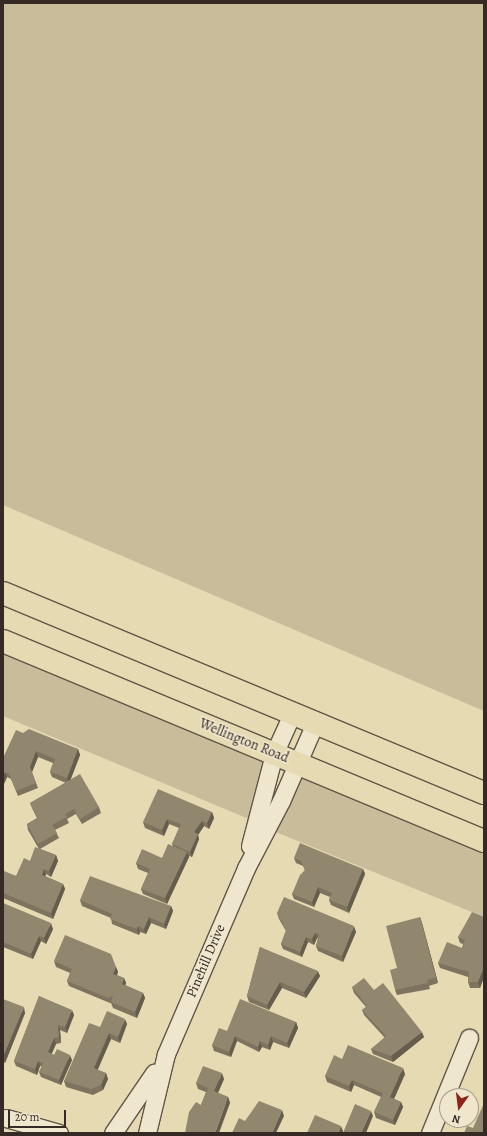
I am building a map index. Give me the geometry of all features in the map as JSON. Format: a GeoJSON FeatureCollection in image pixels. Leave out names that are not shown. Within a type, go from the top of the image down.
{"type":"FeatureCollection","features":[{"type":"Feature","properties":{"kind":"main road"},"geometry":{"type":"LineString","coordinates":[[3,593],[292,714],[484,792]]}},
{"type":"Feature","properties":{"kind":"main road","name":"Wellington Road"},"geometry":{"type":"LineString","coordinates":[[3,641],[484,841]]}},
{"type":"Feature","properties":{"kind":"street","name":"Pinehill Drive"},"geometry":{"type":"LineString","coordinates":[[246,868],[274,754],[292,714]]}},
{"type":"Feature","properties":{"kind":"street","name":"Pinehill Drive"},"geometry":{"type":"LineString","coordinates":[[147,1133],[166,1054],[246,868],[315,723]]}},
{"type":"Feature","properties":{"kind":"street"},"geometry":{"type":"LineString","coordinates":[[430,1133],[469,1038]]}},
{"type":"Feature","properties":{"kind":"street","name":"Pinehill Drive"},"geometry":{"type":"LineString","coordinates":[[113,1133],[166,1054]]}},
{"type":"Feature","properties":{"kind":"street"},"geometry":{"type":"LineString","coordinates":[[4,1117],[32,1133]]}},
{"type":"Feature","properties":{"kind":"street"},"geometry":{"type":"LineString","coordinates":[[4,1117],[59,1133]]}},
{"type":"Feature","properties":{"kind":"shaded area"},"geometry":{"type":"Polygon","coordinates":[[[3,3],[484,3],[484,711],[3,505],[3,3]]]}},
{"type":"Feature","properties":{"kind":"shaded area"},"geometry":{"type":"Polygon","coordinates":[[[3,641],[274,754],[263,825],[3,716],[3,641]]]}},
{"type":"Feature","properties":{"kind":"shaded area"},"geometry":{"type":"Polygon","coordinates":[[[297,763],[484,841],[484,917],[266,828],[297,763]]]}},
{"type":"Feature","properties":{"kind":"building"},"geometry":{"type":"Polygon","coordinates":[[[29,729],[78,749],[67,778],[50,772],[55,759],[36,751],[30,767],[36,783],[16,791],[9,774],[5,772],[3,776],[3,758],[16,730],[23,733],[29,729]]]}},
{"type":"Feature","properties":{"kind":"building"},"geometry":{"type":"Polygon","coordinates":[[[80,774],[99,807],[80,819],[74,809],[65,814],[67,817],[52,825],[57,833],[38,844],[27,824],[38,818],[30,803],[80,774]]]}},
{"type":"Feature","properties":{"kind":"building"},"geometry":{"type":"Polygon","coordinates":[[[158,789],[212,812],[207,823],[202,821],[194,832],[198,834],[190,852],[172,844],[181,824],[167,819],[162,830],[143,822],[158,789]]]}},
{"type":"Feature","properties":{"kind":"building"},"geometry":{"type":"Polygon","coordinates":[[[300,843],[363,869],[347,907],[329,900],[332,893],[318,887],[312,902],[292,894],[300,875],[305,870],[301,861],[294,858],[300,843]]]}},
{"type":"Feature","properties":{"kind":"building"},"geometry":{"type":"Polygon","coordinates":[[[168,844],[187,852],[165,898],[141,889],[150,869],[136,863],[142,849],[162,858],[168,844]]]}},
{"type":"Feature","properties":{"kind":"building"},"geometry":{"type":"Polygon","coordinates":[[[35,847],[56,855],[49,871],[44,869],[42,875],[63,884],[51,913],[3,893],[3,872],[4,871],[16,876],[24,858],[30,861],[35,847]]]}},
{"type":"Feature","properties":{"kind":"building"},"geometry":{"type":"Polygon","coordinates":[[[90,876],[171,906],[164,924],[149,917],[144,929],[138,926],[137,929],[110,919],[112,914],[80,900],[90,876]]]}},
{"type":"Feature","properties":{"kind":"building"},"geometry":{"type":"Polygon","coordinates":[[[284,897],[354,926],[342,956],[316,946],[319,934],[315,933],[312,939],[306,937],[300,952],[281,944],[286,930],[277,913],[284,897]]]}},
{"type":"Feature","properties":{"kind":"building"},"geometry":{"type":"Polygon","coordinates":[[[3,903],[51,923],[44,938],[39,936],[31,954],[3,942],[3,903]]]}},
{"type":"Feature","properties":{"kind":"building"},"geometry":{"type":"Polygon","coordinates":[[[472,912],[484,917],[484,967],[478,982],[468,982],[469,972],[438,963],[447,942],[462,948],[465,940],[458,937],[472,912]]]}},
{"type":"Feature","properties":{"kind":"building"},"geometry":{"type":"Polygon","coordinates":[[[420,917],[436,978],[427,980],[428,983],[395,990],[390,970],[397,968],[386,926],[420,917]]]}},
{"type":"Feature","properties":{"kind":"building"},"geometry":{"type":"Polygon","coordinates":[[[65,935],[111,954],[116,967],[113,974],[124,978],[122,984],[143,993],[135,1012],[111,1002],[113,996],[108,998],[67,981],[72,969],[54,961],[65,935]]]}},
{"type":"Feature","properties":{"kind":"building"},"geometry":{"type":"Polygon","coordinates":[[[260,947],[318,971],[304,992],[280,982],[267,1005],[247,996],[260,947]]]}},
{"type":"Feature","properties":{"kind":"building"},"geometry":{"type":"Polygon","coordinates":[[[364,978],[374,990],[383,983],[422,1032],[391,1056],[371,1049],[386,1036],[362,1010],[367,1006],[352,987],[364,978]]]}},
{"type":"Feature","properties":{"kind":"building"},"geometry":{"type":"Polygon","coordinates":[[[39,996],[72,1010],[65,1027],[58,1025],[59,1037],[54,1038],[48,1052],[54,1055],[57,1049],[70,1055],[59,1080],[39,1072],[43,1063],[38,1061],[35,1069],[14,1061],[39,996]]]}},
{"type":"Feature","properties":{"kind":"building"},"geometry":{"type":"Polygon","coordinates":[[[3,999],[24,1007],[3,1057],[3,999]]]}},
{"type":"Feature","properties":{"kind":"building"},"geometry":{"type":"Polygon","coordinates":[[[240,999],[296,1022],[287,1043],[271,1036],[268,1045],[260,1041],[258,1047],[235,1036],[229,1052],[212,1045],[219,1028],[227,1031],[240,999]]]}},
{"type":"Feature","properties":{"kind":"building"},"geometry":{"type":"Polygon","coordinates":[[[107,1011],[125,1019],[118,1037],[109,1033],[94,1068],[106,1073],[101,1085],[91,1089],[64,1081],[89,1023],[100,1027],[107,1011]]]}},
{"type":"Feature","properties":{"kind":"building"},"geometry":{"type":"Polygon","coordinates":[[[348,1045],[403,1068],[390,1097],[401,1102],[393,1120],[374,1112],[383,1093],[352,1080],[349,1086],[325,1076],[334,1055],[342,1059],[348,1045]]]}},
{"type":"Feature","properties":{"kind":"building"},"geometry":{"type":"Polygon","coordinates":[[[203,1066],[222,1073],[214,1091],[228,1097],[215,1133],[185,1133],[189,1112],[196,1102],[201,1105],[208,1088],[196,1083],[203,1066]]]}},
{"type":"Feature","properties":{"kind":"building"},"geometry":{"type":"Polygon","coordinates":[[[259,1101],[282,1110],[272,1133],[232,1133],[239,1118],[245,1121],[259,1101]]]}},
{"type":"Feature","properties":{"kind":"building"},"geometry":{"type":"Polygon","coordinates":[[[484,1103],[484,1133],[464,1133],[466,1128],[479,1128],[479,1114],[484,1103]]]}},
{"type":"Feature","properties":{"kind":"building"},"geometry":{"type":"Polygon","coordinates":[[[355,1104],[371,1111],[361,1133],[343,1133],[355,1104]]]}},
{"type":"Feature","properties":{"kind":"building"},"geometry":{"type":"Polygon","coordinates":[[[315,1115],[341,1126],[338,1133],[307,1133],[315,1115]]]}}]}
